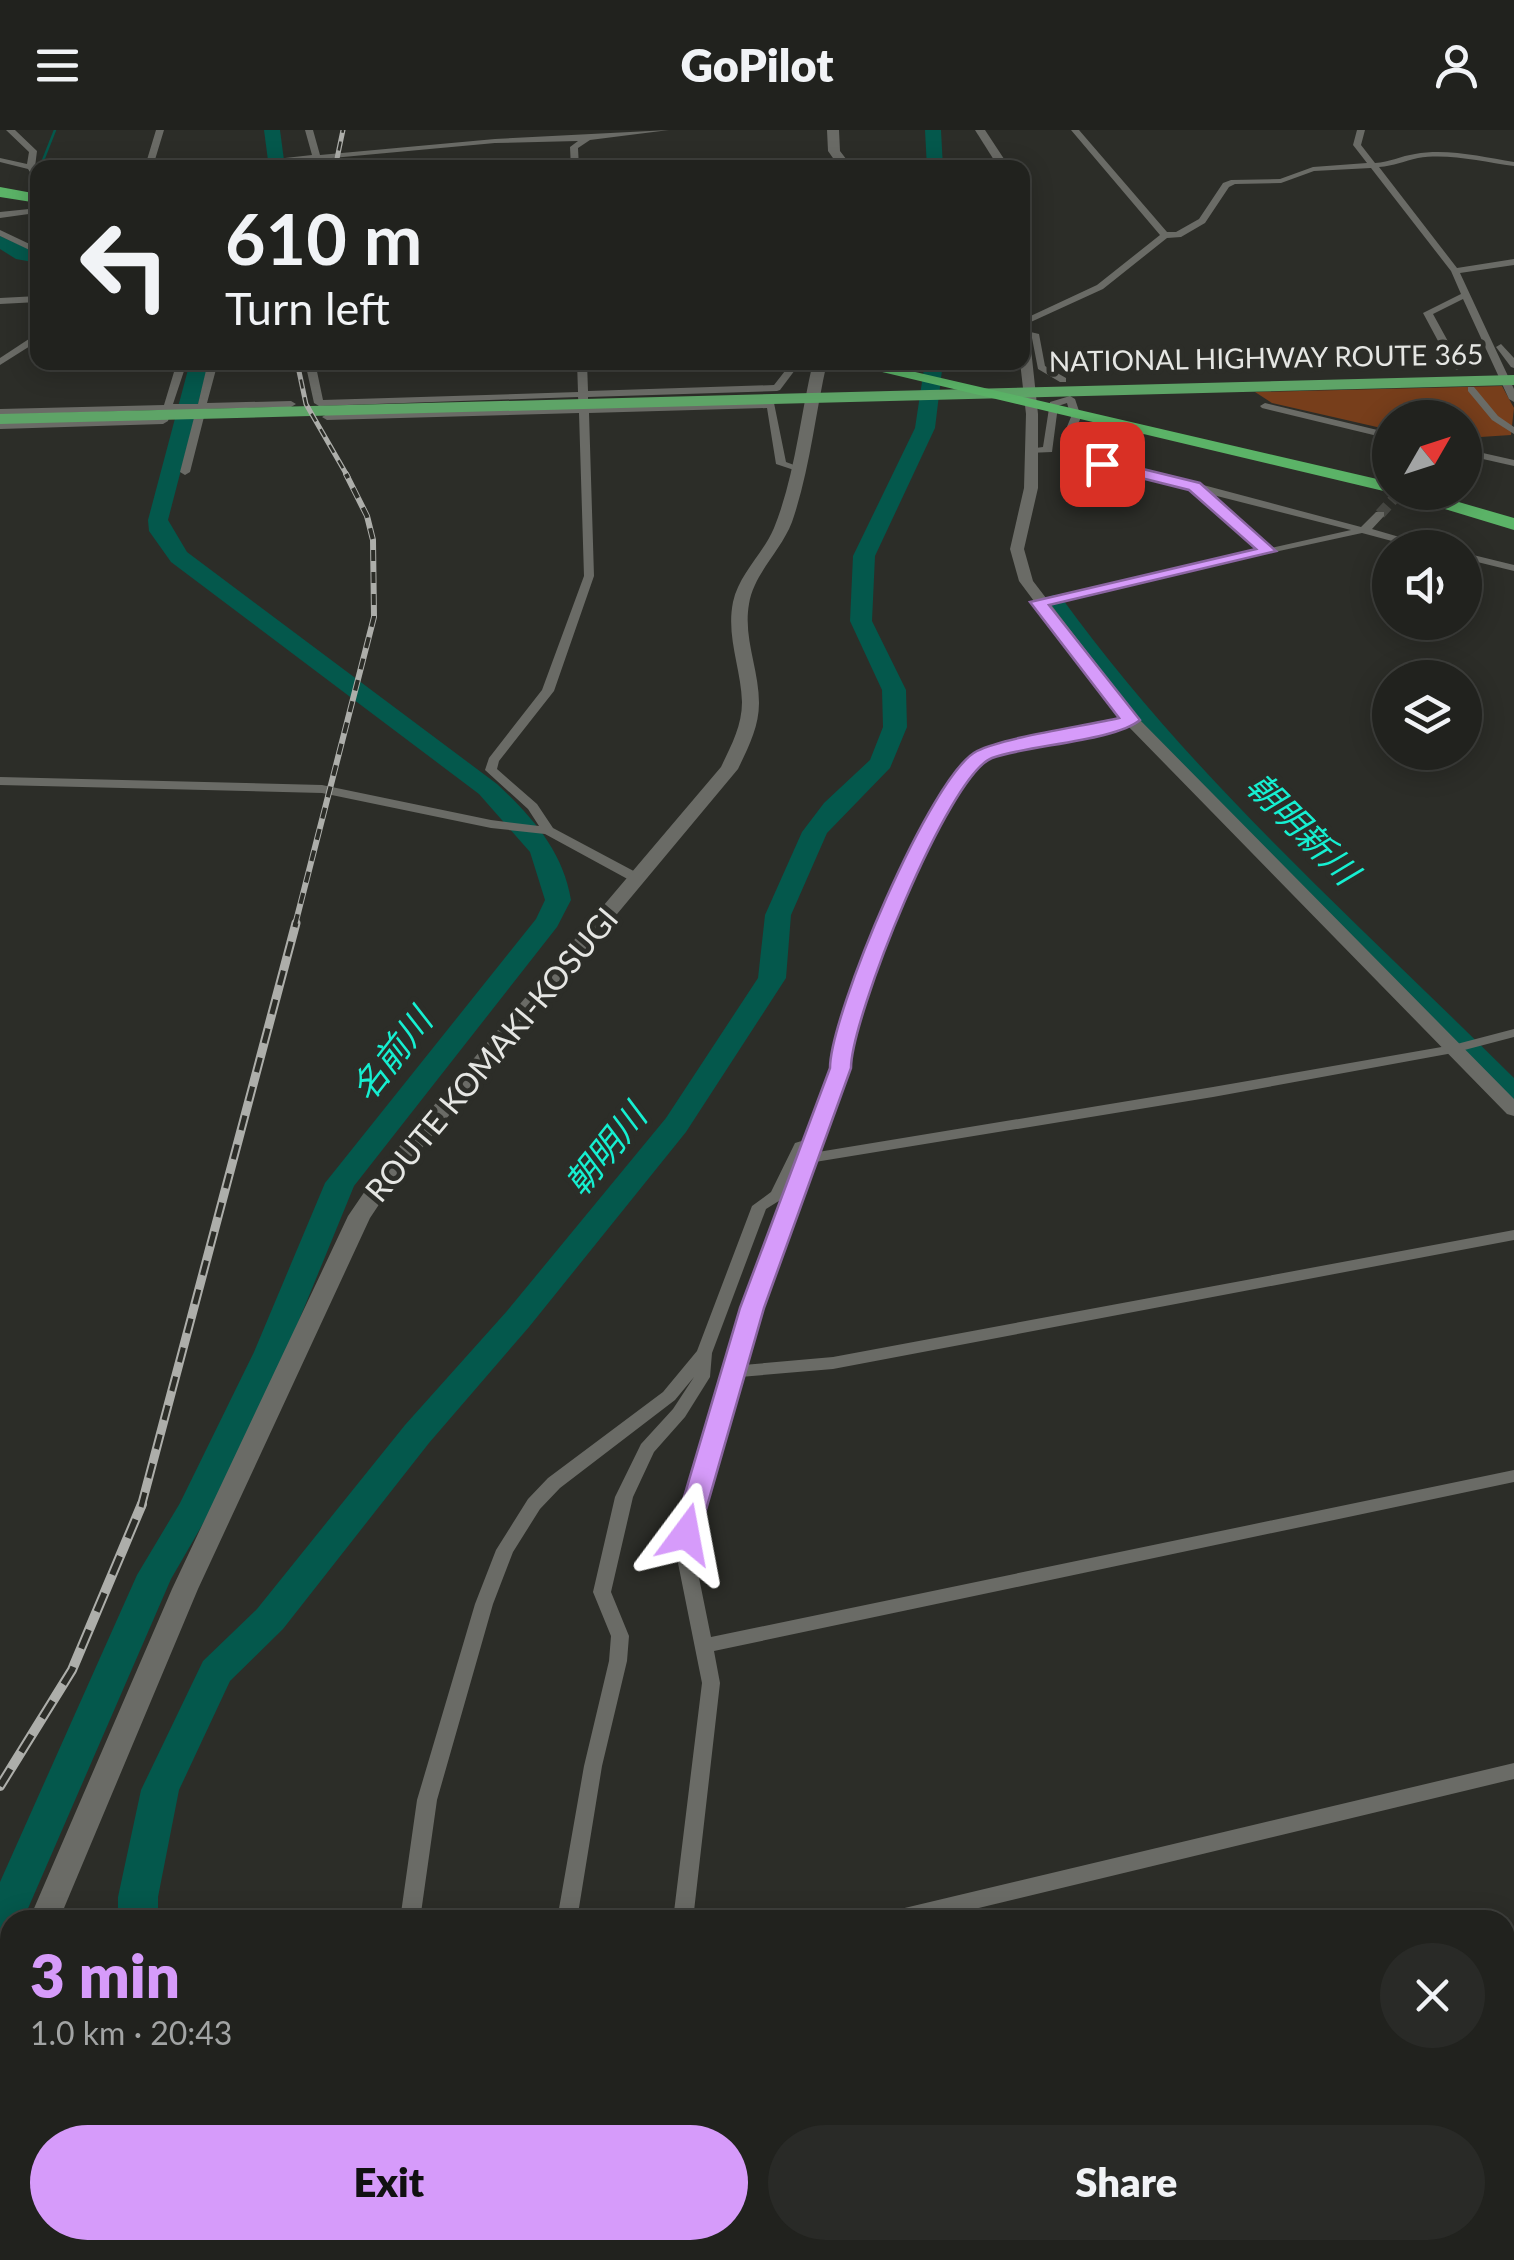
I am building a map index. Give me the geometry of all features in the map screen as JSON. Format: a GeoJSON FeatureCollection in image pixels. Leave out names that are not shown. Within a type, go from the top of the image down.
{"type":"FeatureCollection","features":[{"type":"Feature","properties":{"kind":"highway"},"geometry":{"type":"LineString","coordinates":[[0,188],[30,189]]}},
{"type":"Feature","properties":{"kind":"highway"},"geometry":{"type":"LineString","coordinates":[[886,370],[1372,472]]}},
{"type":"Feature","properties":{"kind":"highway"},"geometry":{"type":"LineString","coordinates":[[924,370],[1186,433],[1372,484]]}},
{"type":"Feature","properties":{"kind":"highway","name":"NATIONAL HIGHWAY ROUTE 365"},"geometry":{"type":"LineString","coordinates":[[0,419],[1511,375]]}},
{"type":"Feature","properties":{"kind":"highway"},"geometry":{"type":"LineString","coordinates":[[1482,497],[1509,504]]}},
{"type":"Feature","properties":{"kind":"highway"},"geometry":{"type":"LineString","coordinates":[[1470,510],[1514,522]]}},
{"type":"Feature","properties":{"kind":"main road"},"geometry":{"type":"LineString","coordinates":[[834,130],[840,160]]}},
{"type":"Feature","properties":{"kind":"main road","name":"ROUTE KOMAKI-KOSUGI"},"geometry":{"type":"LineString","coordinates":[[48,1910],[185,1589],[359,1216],[388,1174],[729,769],[745,742],[754,708],[740,606],[748,579],[782,526],[797,468],[823,396],[821,370]]}},
{"type":"Feature","properties":{"kind":"street"},"geometry":{"type":"LineString","coordinates":[[10,130],[32,151],[33,160]]}},
{"type":"Feature","properties":{"kind":"street"},"geometry":{"type":"LineString","coordinates":[[151,160],[160,130]]}},
{"type":"Feature","properties":{"kind":"street"},"geometry":{"type":"LineString","coordinates":[[309,130],[316,160]]}},
{"type":"Feature","properties":{"kind":"street"},"geometry":{"type":"LineString","coordinates":[[328,160],[665,130]]}},
{"type":"Feature","properties":{"kind":"street"},"geometry":{"type":"LineString","coordinates":[[980,130],[1000,160]]}},
{"type":"Feature","properties":{"kind":"street"},"geometry":{"type":"LineString","coordinates":[[1074,130],[1164,236]]}},
{"type":"Feature","properties":{"kind":"street"},"geometry":{"type":"LineString","coordinates":[[1361,130],[1357,145],[1454,271],[1511,375]]}},
{"type":"Feature","properties":{"kind":"street"},"geometry":{"type":"LineString","coordinates":[[575,160],[574,147],[588,138]]}},
{"type":"Feature","properties":{"kind":"street"},"geometry":{"type":"LineString","coordinates":[[1030,322],[1100,287],[1164,236],[1178,234],[1202,221],[1226,185],[1234,182],[1282,180],[1322,168],[1372,167],[1426,156],[1514,164]]}},
{"type":"Feature","properties":{"kind":"street"},"geometry":{"type":"LineString","coordinates":[[0,160],[30,167]]}},
{"type":"Feature","properties":{"kind":"street"},"geometry":{"type":"LineString","coordinates":[[0,215],[30,210]]}},
{"type":"Feature","properties":{"kind":"street"},"geometry":{"type":"LineString","coordinates":[[0,233],[30,248]]}},
{"type":"Feature","properties":{"kind":"street"},"geometry":{"type":"LineString","coordinates":[[1454,271],[1514,262]]}},
{"type":"Feature","properties":{"kind":"street"},"geometry":{"type":"LineString","coordinates":[[1456,367],[1428,312],[1467,294]]}},
{"type":"Feature","properties":{"kind":"street"},"geometry":{"type":"LineString","coordinates":[[0,301],[30,300]]}},
{"type":"Feature","properties":{"kind":"street"},"geometry":{"type":"LineString","coordinates":[[1030,331],[1036,336],[1041,366],[1063,380]]}},
{"type":"Feature","properties":{"kind":"street"},"geometry":{"type":"LineString","coordinates":[[0,362],[30,341]]}},
{"type":"Feature","properties":{"kind":"street"},"geometry":{"type":"LineString","coordinates":[[1501,348],[1511,375],[1514,399]]}},
{"type":"Feature","properties":{"kind":"street"},"geometry":{"type":"LineString","coordinates":[[0,419],[163,422],[180,370]]}},
{"type":"Feature","properties":{"kind":"street"},"geometry":{"type":"LineString","coordinates":[[185,472],[198,405],[210,370]]}},
{"type":"Feature","properties":{"kind":"street"},"geometry":{"type":"LineString","coordinates":[[312,370],[319,403],[778,388],[791,370]]}},
{"type":"Feature","properties":{"kind":"street"},"geometry":{"type":"LineString","coordinates":[[544,831],[533,807],[491,770],[493,761],[548,691],[589,576],[582,370]]}},
{"type":"Feature","properties":{"kind":"street"},"geometry":{"type":"LineString","coordinates":[[1028,370],[1031,488],[1017,550],[1026,581],[1039,602],[1131,720],[1461,1047],[1514,1110]]}},
{"type":"Feature","properties":{"kind":"street"},"geometry":{"type":"LineString","coordinates":[[1471,389],[1495,418],[1514,431]]}},
{"type":"Feature","properties":{"kind":"street"},"geometry":{"type":"LineString","coordinates":[[1032,450],[1048,450],[1054,404],[1070,399],[1076,417],[1068,434],[1074,447],[1086,456],[1374,530]]}},
{"type":"Feature","properties":{"kind":"street"},"geometry":{"type":"LineString","coordinates":[[170,406],[291,404]]}},
{"type":"Feature","properties":{"kind":"street"},"geometry":{"type":"LineString","coordinates":[[328,417],[771,405],[781,464],[797,468]]}},
{"type":"Feature","properties":{"kind":"street"},"geometry":{"type":"LineString","coordinates":[[1265,406],[1372,432]]}},
{"type":"Feature","properties":{"kind":"street"},"geometry":{"type":"LineString","coordinates":[[1482,456],[1514,463]]}},
{"type":"Feature","properties":{"kind":"street"},"geometry":{"type":"LineString","coordinates":[[1195,487],[1268,551]]}},
{"type":"Feature","properties":{"kind":"street"},"geometry":{"type":"LineString","coordinates":[[1039,602],[1367,528],[1380,514]]}},
{"type":"Feature","properties":{"kind":"street"},"geometry":{"type":"LineString","coordinates":[[1482,560],[1514,568]]}},
{"type":"Feature","properties":{"kind":"street"},"geometry":{"type":"LineString","coordinates":[[684,1910],[711,1683],[693,1596],[686,1534],[733,1372],[841,1068],[841,1049],[858,990],[922,843],[954,788],[982,755],[1131,720]]}},
{"type":"Feature","properties":{"kind":"street"},"geometry":{"type":"LineString","coordinates":[[0,781],[309,788],[544,831],[638,879]]}},
{"type":"Feature","properties":{"kind":"street"},"geometry":{"type":"LineString","coordinates":[[569,1910],[592,1766],[618,1660],[620,1636],[602,1592],[624,1496],[647,1448],[679,1413],[702,1376],[704,1353],[760,1206],[777,1195],[800,1146],[812,1150],[1461,1047],[1514,1033]]}},
{"type":"Feature","properties":{"kind":"street"},"geometry":{"type":"LineString","coordinates":[[733,1372],[833,1364],[1514,1235]]}},
{"type":"Feature","properties":{"kind":"street"},"geometry":{"type":"LineString","coordinates":[[412,1910],[428,1800],[484,1604],[505,1550],[534,1504],[554,1483],[669,1396],[704,1353]]}},
{"type":"Feature","properties":{"kind":"street"},"geometry":{"type":"LineString","coordinates":[[706,1646],[1514,1476]]}},
{"type":"Feature","properties":{"kind":"street"},"geometry":{"type":"LineString","coordinates":[[933,1910],[1514,1770]]}},
{"type":"Feature","properties":{"kind":"shaded area"},"geometry":{"type":"Polygon","coordinates":[[[1502,386],[1514,408],[1511,435],[1482,437],[1482,400],[1372,400],[1372,426],[1272,403],[1255,392],[1502,386]]]}},
{"type":"Feature","properties":{"kind":"waterway"},"geometry":{"type":"LineString","coordinates":[[43,160],[55,130]]}},
{"type":"Feature","properties":{"kind":"waterway"},"geometry":{"type":"LineString","coordinates":[[272,130],[276,160]]}},
{"type":"Feature","properties":{"kind":"waterway","name":"朝明川"},"geometry":{"type":"LineString","coordinates":[[933,130],[935,160]]}},
{"type":"Feature","properties":{"kind":"waterway","name":"名前川"},"geometry":{"type":"LineString","coordinates":[[0,241],[30,256]]}},
{"type":"Feature","properties":{"kind":"waterway","name":"名前川"},"geometry":{"type":"LineString","coordinates":[[12,249],[17,248]]}},
{"type":"Feature","properties":{"kind":"waterway","name":"名前川"},"geometry":{"type":"LineString","coordinates":[[7,1910],[155,1575],[195,1508],[270,1352],[340,1183],[548,921],[558,900],[543,852],[524,825],[488,789],[179,557],[160,531],[158,520],[198,370]]}},
{"type":"Feature","properties":{"kind":"waterway","name":"朝明川"},"geometry":{"type":"LineString","coordinates":[[138,1910],[160,1790],[216,1671],[270,1619],[417,1434],[518,1319],[676,1125],[772,978],[778,915],[815,832],[833,808],[881,763],[895,727],[894,690],[861,621],[864,556],[925,428],[933,370]]}},
{"type":"Feature","properties":{"kind":"waterway","name":"朝明新川"},"geometry":{"type":"LineString","coordinates":[[1053,602],[1109,680],[1164,744],[1514,1095]]}},
{"type":"Feature","properties":{"kind":"tunnel"},"geometry":{"type":"LineString","coordinates":[[1380,514],[1384,510]]}},
{"type":"Feature","properties":{"kind":"railway"},"geometry":{"type":"LineString","coordinates":[[337,160],[343,130]]}},
{"type":"Feature","properties":{"kind":"railway"},"geometry":{"type":"LineString","coordinates":[[299,370],[306,404],[348,477]]}},
{"type":"Feature","properties":{"kind":"railway"},"geometry":{"type":"LineString","coordinates":[[295,925],[374,617],[373,540],[367,516],[346,474]]}},
{"type":"Feature","properties":{"kind":"railway"},"geometry":{"type":"LineString","coordinates":[[141,1505],[296,923]]}},
{"type":"Feature","properties":{"kind":"railway"},"geometry":{"type":"LineString","coordinates":[[0,1786],[72,1670],[141,1505]]}},
{"type":"Feature","properties":{"kind":"route"},"geometry":{"type":"LineString","coordinates":[[686,1534],[690,1509],[752,1308],[841,1068],[841,1049],[858,990],[922,843],[954,788],[982,755],[1131,720],[1039,602],[1268,551],[1195,487],[1102,464]]}}]}
